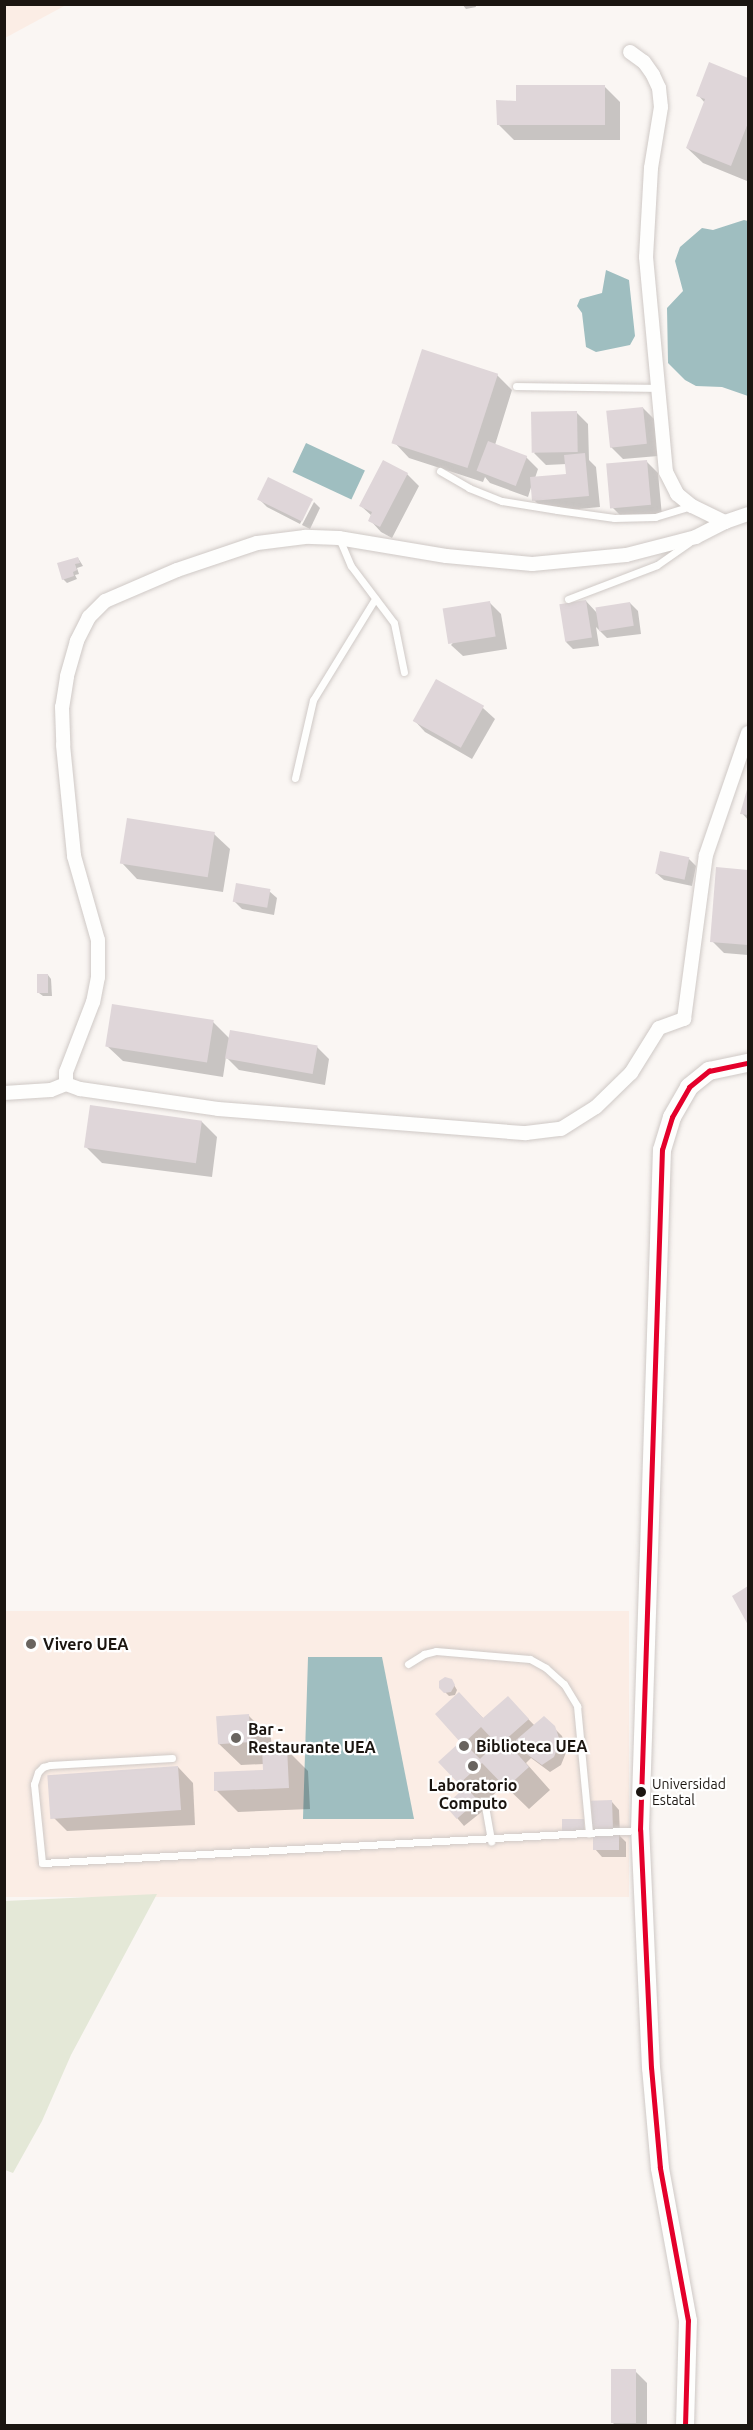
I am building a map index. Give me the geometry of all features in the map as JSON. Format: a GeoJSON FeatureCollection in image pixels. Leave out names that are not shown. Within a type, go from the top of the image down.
{"type":"FeatureCollection","features":[{"type":"Feature","properties":{"kind":"street"},"geometry":{"type":"LineString","coordinates":[[630,52],[644,62],[653,75],[659,88],[661,107],[651,168],[646,257],[666,472],[671,486],[692,506],[725,522]]}},
{"type":"Feature","properties":{"kind":"street"},"geometry":{"type":"LineString","coordinates":[[66,1084],[66,1072],[93,1002],[98,977],[98,940],[74,856],[63,745],[62,707],[77,641],[89,617],[105,601],[177,570],[257,543],[305,537],[339,538],[447,556],[532,564],[626,555],[696,537],[725,522],[748,514]]}},
{"type":"Feature","properties":{"kind":"street"},"geometry":{"type":"LineString","coordinates":[[4,1093],[51,1090],[66,1084],[80,1089],[218,1109],[526,1133],[561,1130],[596,1107],[631,1073],[659,1028],[684,1019],[706,855],[748,733]]}},
{"type":"Feature","properties":{"kind":"street"},"geometry":{"type":"LineString","coordinates":[[685,2426],[688,2321],[660,2168],[651,2068],[639,1830],[662,1150],[672,1117],[689,1087],[709,1071],[748,1063]]}},
{"type":"Feature","properties":{"kind":"lane"},"geometry":{"type":"LineString","coordinates":[[516,386],[658,388]]}},
{"type":"Feature","properties":{"kind":"lane"},"geometry":{"type":"LineString","coordinates":[[440,471],[469,488],[502,501],[614,518],[655,517],[692,506]]}},
{"type":"Feature","properties":{"kind":"lane"},"geometry":{"type":"LineString","coordinates":[[568,599],[657,566],[696,537]]}},
{"type":"Feature","properties":{"kind":"lane"},"geometry":{"type":"LineString","coordinates":[[339,538],[351,566],[394,623],[405,672]]}},
{"type":"Feature","properties":{"kind":"lane"},"geometry":{"type":"LineString","coordinates":[[295,778],[313,700],[375,598]]}},
{"type":"Feature","properties":{"kind":"lane"},"geometry":{"type":"LineString","coordinates":[[408,1664],[424,1654],[436,1652],[530,1659],[546,1668],[564,1684],[577,1706],[589,1833]]}},
{"type":"Feature","properties":{"kind":"lane"},"geometry":{"type":"LineString","coordinates":[[172,1758],[44,1767],[38,1772],[34,1784],[42,1863],[491,1841],[639,1830]]}},
{"type":"Feature","properties":{"kind":"lane"},"geometry":{"type":"LineString","coordinates":[[485,1806],[491,1841]]}},
{"type":"Feature","properties":{"kind":"shaded area"},"geometry":{"type":"Polygon","coordinates":[[[5,4],[66,4],[66,5],[5,38],[5,4]]]}},
{"type":"Feature","properties":{"kind":"shaded area"},"geometry":{"type":"Polygon","coordinates":[[[5,1611],[629,1611],[629,1897],[5,1897],[5,1611]]]}},
{"type":"Feature","properties":{"kind":"green space"},"geometry":{"type":"Polygon","coordinates":[[[157,1894],[71,2055],[42,2121],[13,2173],[5,2170],[5,1901],[157,1894]]]}},
{"type":"Feature","properties":{"kind":"water"},"geometry":{"type":"Polygon","coordinates":[[[744,220],[748,221],[748,396],[722,387],[696,386],[685,380],[668,363],[667,308],[683,291],[675,261],[680,247],[702,228],[713,230],[744,220]]]}},
{"type":"Feature","properties":{"kind":"water"},"geometry":{"type":"Polygon","coordinates":[[[606,270],[629,280],[635,336],[630,345],[596,352],[586,347],[582,313],[577,306],[580,299],[602,293],[606,270]]]}},
{"type":"Feature","properties":{"kind":"water"},"geometry":{"type":"Polygon","coordinates":[[[306,443],[365,470],[351,499],[292,472],[306,443]]]}},
{"type":"Feature","properties":{"kind":"water"},"geometry":{"type":"Polygon","coordinates":[[[308,1657],[382,1657],[414,1819],[303,1819],[308,1657]]]}},
{"type":"Feature","properties":{"kind":"building"},"geometry":{"type":"Polygon","coordinates":[[[709,62],[748,78],[748,123],[731,166],[686,148],[705,99],[696,96],[709,62]]]}},
{"type":"Feature","properties":{"kind":"building"},"geometry":{"type":"Polygon","coordinates":[[[516,85],[605,85],[605,125],[497,125],[496,100],[516,101],[516,85]]]}},
{"type":"Feature","properties":{"kind":"building"},"geometry":{"type":"Polygon","coordinates":[[[422,349],[498,374],[467,468],[391,443],[422,349]]]}},
{"type":"Feature","properties":{"kind":"building"},"geometry":{"type":"Polygon","coordinates":[[[643,407],[647,444],[610,448],[606,411],[643,407]]]}},
{"type":"Feature","properties":{"kind":"building"},"geometry":{"type":"Polygon","coordinates":[[[577,411],[578,452],[532,453],[531,412],[577,411]]]}},
{"type":"Feature","properties":{"kind":"building"},"geometry":{"type":"Polygon","coordinates":[[[488,441],[527,456],[516,486],[477,471],[488,441]]]}},
{"type":"Feature","properties":{"kind":"building"},"geometry":{"type":"Polygon","coordinates":[[[585,453],[589,496],[532,501],[530,477],[566,474],[564,455],[585,453]]]}},
{"type":"Feature","properties":{"kind":"building"},"geometry":{"type":"Polygon","coordinates":[[[383,460],[408,473],[380,527],[368,521],[372,512],[359,506],[383,460]]]}},
{"type":"Feature","properties":{"kind":"building"},"geometry":{"type":"Polygon","coordinates":[[[647,460],[651,505],[610,508],[606,464],[647,460]]]}},
{"type":"Feature","properties":{"kind":"building"},"geometry":{"type":"Polygon","coordinates":[[[268,477],[313,499],[302,521],[257,499],[268,477]]]}},
{"type":"Feature","properties":{"kind":"building"},"geometry":{"type":"Polygon","coordinates":[[[78,557],[80,563],[75,564],[77,570],[73,572],[74,576],[62,580],[57,563],[78,557]]]}},
{"type":"Feature","properties":{"kind":"building"},"geometry":{"type":"Polygon","coordinates":[[[586,600],[592,638],[565,642],[559,604],[586,600]]]}},
{"type":"Feature","properties":{"kind":"building"},"geometry":{"type":"Polygon","coordinates":[[[490,601],[496,637],[448,644],[443,609],[490,601]]]}},
{"type":"Feature","properties":{"kind":"building"},"geometry":{"type":"Polygon","coordinates":[[[630,602],[634,626],[599,631],[595,607],[630,602]]]}},
{"type":"Feature","properties":{"kind":"building"},"geometry":{"type":"Polygon","coordinates":[[[436,679],[484,706],[461,748],[413,721],[436,679]]]}},
{"type":"Feature","properties":{"kind":"building"},"geometry":{"type":"Polygon","coordinates":[[[748,786],[748,815],[740,814],[748,786]]]}},
{"type":"Feature","properties":{"kind":"building"},"geometry":{"type":"Polygon","coordinates":[[[127,818],[215,832],[208,877],[120,863],[127,818]]]}},
{"type":"Feature","properties":{"kind":"building"},"geometry":{"type":"Polygon","coordinates":[[[660,851],[689,857],[685,880],[655,873],[660,851]]]}},
{"type":"Feature","properties":{"kind":"building"},"geometry":{"type":"Polygon","coordinates":[[[716,867],[748,870],[748,945],[710,942],[716,867]]]}},
{"type":"Feature","properties":{"kind":"building"},"geometry":{"type":"Polygon","coordinates":[[[236,883],[270,889],[267,908],[233,902],[236,883]]]}},
{"type":"Feature","properties":{"kind":"building"},"geometry":{"type":"Polygon","coordinates":[[[37,974],[48,974],[48,993],[37,993],[37,974]]]}},
{"type":"Feature","properties":{"kind":"building"},"geometry":{"type":"Polygon","coordinates":[[[112,1004],[214,1020],[207,1063],[105,1046],[112,1004]]]}},
{"type":"Feature","properties":{"kind":"building"},"geometry":{"type":"Polygon","coordinates":[[[230,1030],[318,1045],[313,1074],[225,1059],[230,1030]]]}},
{"type":"Feature","properties":{"kind":"building"},"geometry":{"type":"Polygon","coordinates":[[[90,1105],[202,1121],[196,1163],[84,1148],[90,1105]]]}},
{"type":"Feature","properties":{"kind":"building"},"geometry":{"type":"Polygon","coordinates":[[[748,1586],[748,1625],[732,1596],[748,1586]]]}},
{"type":"Feature","properties":{"kind":"building"},"geometry":{"type":"Polygon","coordinates":[[[445,1677],[452,1679],[455,1685],[451,1692],[444,1693],[439,1688],[439,1681],[445,1677]]]}},
{"type":"Feature","properties":{"kind":"building"},"geometry":{"type":"Polygon","coordinates":[[[459,1692],[483,1718],[508,1696],[529,1719],[505,1740],[529,1767],[506,1788],[482,1763],[459,1784],[438,1762],[460,1742],[435,1714],[459,1692]],[[481,1727],[464,1743],[480,1759],[496,1743],[481,1727]]]}},
{"type":"Feature","properties":{"kind":"building"},"geometry":{"type":"Polygon","coordinates":[[[249,1714],[251,1742],[218,1744],[216,1716],[249,1714]]]}},
{"type":"Feature","properties":{"kind":"building"},"geometry":{"type":"Polygon","coordinates":[[[544,1716],[555,1726],[560,1741],[554,1757],[542,1765],[517,1747],[516,1740],[544,1716]]]}},
{"type":"Feature","properties":{"kind":"building"},"geometry":{"type":"Polygon","coordinates":[[[287,1747],[289,1788],[214,1791],[214,1772],[263,1770],[262,1748],[287,1747]]]}},
{"type":"Feature","properties":{"kind":"building"},"geometry":{"type":"Polygon","coordinates":[[[178,1766],[181,1810],[50,1819],[47,1775],[178,1766]]]}},
{"type":"Feature","properties":{"kind":"building"},"geometry":{"type":"Polygon","coordinates":[[[466,1787],[478,1801],[457,1819],[445,1805],[466,1787]]]}},
{"type":"Feature","properties":{"kind":"building"},"geometry":{"type":"Polygon","coordinates":[[[612,1800],[613,1829],[592,1830],[591,1801],[612,1800]]]}},
{"type":"Feature","properties":{"kind":"building"},"geometry":{"type":"Polygon","coordinates":[[[562,1819],[584,1819],[584,1832],[562,1832],[562,1819]]]}},
{"type":"Feature","properties":{"kind":"building"},"geometry":{"type":"Polygon","coordinates":[[[593,1833],[619,1833],[619,1850],[593,1850],[593,1833]]]}},
{"type":"Feature","properties":{"kind":"building"},"geometry":{"type":"Polygon","coordinates":[[[611,2369],[636,2369],[636,2423],[611,2423],[611,2369]]]}},
{"type":"Feature","properties":{"kind":"transit line"},"geometry":{"type":"LineString","coordinates":[[685,2426],[688,2321],[660,2168],[651,2068],[640,1830],[662,1150],[672,1117],[689,1087],[709,1071],[748,1063]]}},
{"type":"Feature","properties":{"kind":"place","name":"Vivero UEA"},"geometry":{"type":"Point","coordinates":[31,1644]}},
{"type":"Feature","properties":{"kind":"place","name":"Bar - Restaurante UEA"},"geometry":{"type":"Point","coordinates":[236,1738]}},
{"type":"Feature","properties":{"kind":"place","name":"Biblioteca UEA"},"geometry":{"type":"Point","coordinates":[464,1746]}},
{"type":"Feature","properties":{"kind":"place","name":"Laboratorio Computo"},"geometry":{"type":"Point","coordinates":[473,1766]}},
{"type":"Feature","properties":{"kind":"place","name":"Universidad Estatal"},"geometry":{"type":"Point","coordinates":[641,1792]}}]}
